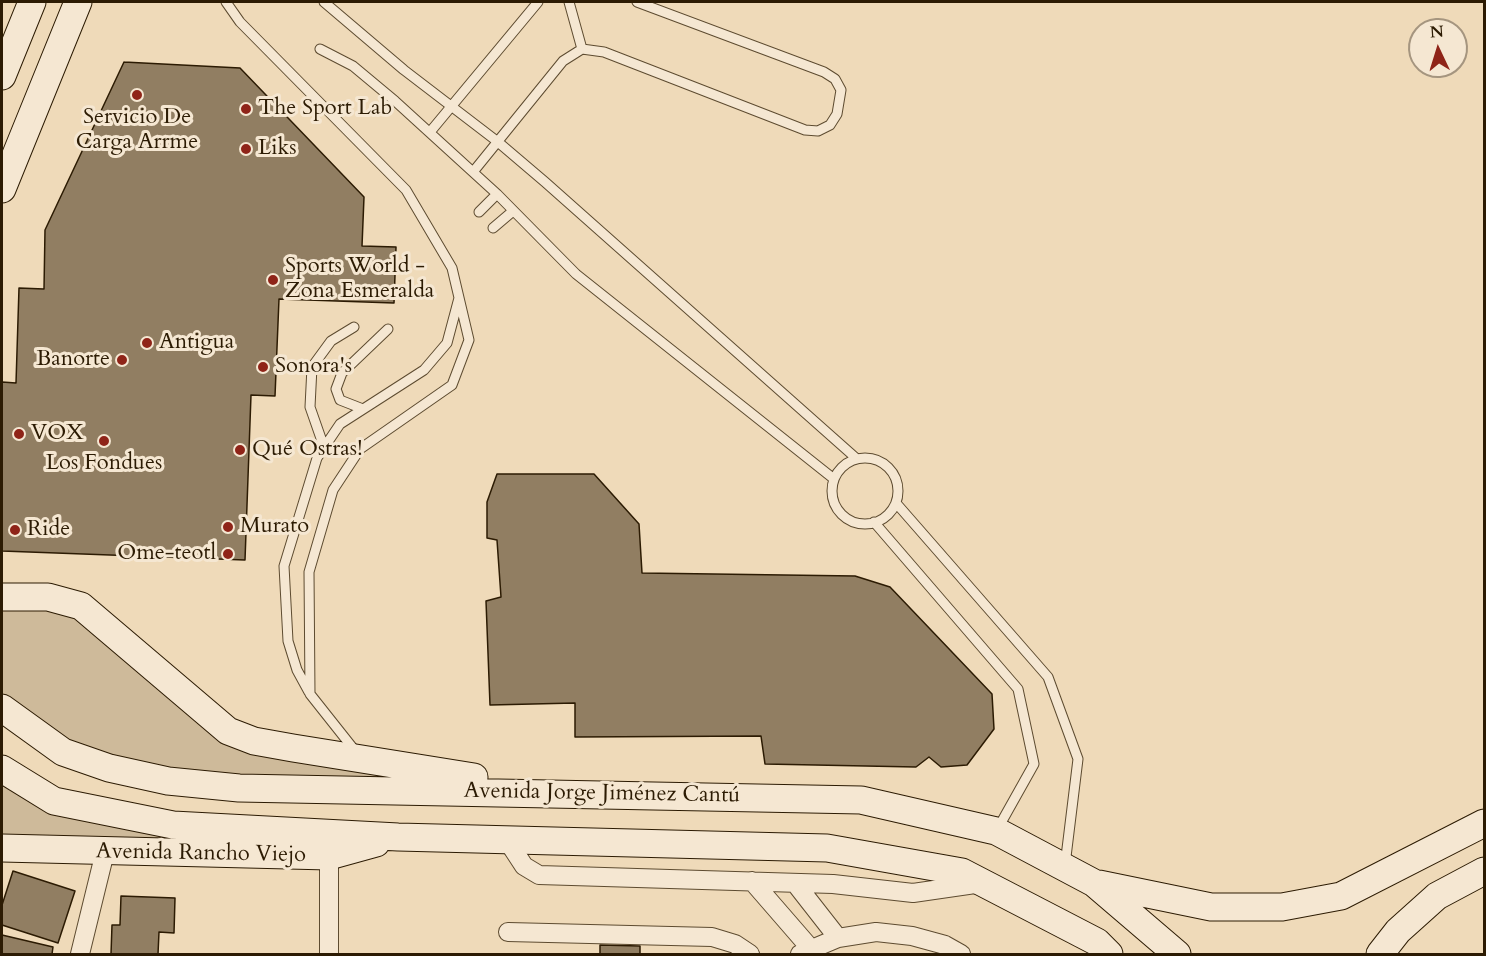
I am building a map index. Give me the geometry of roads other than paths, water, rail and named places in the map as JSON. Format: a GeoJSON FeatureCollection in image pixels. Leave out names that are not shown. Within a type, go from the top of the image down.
{"type":"FeatureCollection","features":[{"type":"Feature","properties":{"kind":"main road"},"geometry":{"type":"LineString","coordinates":[[2,76],[32,2]]}},
{"type":"Feature","properties":{"kind":"main road"},"geometry":{"type":"LineString","coordinates":[[2,189],[78,2]]}},
{"type":"Feature","properties":{"kind":"main road"},"geometry":{"type":"LineString","coordinates":[[2,597],[48,597],[81,606],[228,731],[254,741],[573,793]]}},
{"type":"Feature","properties":{"kind":"main road","name":"Avenida Jorge Jiménez Cantú"},"geometry":{"type":"LineString","coordinates":[[2,708],[63,752],[109,768],[168,781],[239,788],[861,800],[996,831],[1094,883],[1177,954]]}},
{"type":"Feature","properties":{"kind":"main road"},"geometry":{"type":"LineString","coordinates":[[2,769],[54,801],[173,825],[398,837],[827,848],[962,872],[1097,942],[1109,954]]}},
{"type":"Feature","properties":{"kind":"main road"},"geometry":{"type":"LineString","coordinates":[[1094,883],[1211,908],[1282,907],[1341,896],[1485,823]]}},
{"type":"Feature","properties":{"kind":"main road","name":"Avenida Rancho Viejo"},"geometry":{"type":"LineString","coordinates":[[2,848],[328,856],[398,837]]}},
{"type":"Feature","properties":{"kind":"main road"},"geometry":{"type":"LineString","coordinates":[[1380,954],[1398,931],[1437,896],[1485,871]]}},
{"type":"Feature","properties":{"kind":"street"},"geometry":{"type":"LineString","coordinates":[[507,840],[524,866],[539,875],[795,883],[913,893],[982,883]]}},
{"type":"Feature","properties":{"kind":"street"},"geometry":{"type":"LineString","coordinates":[[80,954],[105,852]]}},
{"type":"Feature","properties":{"kind":"street"},"geometry":{"type":"LineString","coordinates":[[328,856],[328,954]]}},
{"type":"Feature","properties":{"kind":"street"},"geometry":{"type":"LineString","coordinates":[[752,881],[805,952],[838,938],[876,932],[912,936],[945,945],[961,954]]}},
{"type":"Feature","properties":{"kind":"street"},"geometry":{"type":"LineString","coordinates":[[795,883],[838,938]]}},
{"type":"Feature","properties":{"kind":"street"},"geometry":{"type":"LineString","coordinates":[[508,932],[712,937],[735,944],[750,954]]}},
{"type":"Feature","properties":{"kind":"lane"},"geometry":{"type":"LineString","coordinates":[[226,2],[240,22],[406,190],[452,268],[469,340],[452,385],[360,449],[333,490],[309,572],[310,694]]}},
{"type":"Feature","properties":{"kind":"lane"},"geometry":{"type":"LineString","coordinates":[[324,2],[404,70],[498,142],[857,459]]}},
{"type":"Feature","properties":{"kind":"lane"},"geometry":{"type":"LineString","coordinates":[[430,132],[538,2]]}},
{"type":"Feature","properties":{"kind":"lane"},"geometry":{"type":"LineString","coordinates":[[569,2],[582,49]]}},
{"type":"Feature","properties":{"kind":"lane"},"geometry":{"type":"LineString","coordinates":[[473,172],[563,61],[582,49],[604,52],[805,130],[818,131],[830,125],[837,114],[841,90],[835,79],[824,72],[637,2]]}},
{"type":"Feature","properties":{"kind":"lane"},"geometry":{"type":"LineString","coordinates":[[320,49],[353,66],[430,132],[497,194],[576,274],[834,479]]}},
{"type":"Feature","properties":{"kind":"lane"},"geometry":{"type":"LineString","coordinates":[[479,212],[497,194]]}},
{"type":"Feature","properties":{"kind":"lane"},"geometry":{"type":"LineString","coordinates":[[493,228],[513,211]]}},
{"type":"Feature","properties":{"kind":"lane"},"geometry":{"type":"LineString","coordinates":[[361,759],[310,694],[297,670],[288,641],[284,566],[314,468],[324,447],[340,424],[423,370],[447,343],[459,297]]}},
{"type":"Feature","properties":{"kind":"lane"},"geometry":{"type":"LineString","coordinates":[[324,447],[310,407],[312,368],[331,341],[354,327]]}},
{"type":"Feature","properties":{"kind":"lane"},"geometry":{"type":"LineString","coordinates":[[363,409],[340,400],[336,389],[342,373],[388,329]]}},
{"type":"Feature","properties":{"kind":"lane"},"geometry":{"type":"LineString","coordinates":[[867,458],[886,465],[897,482],[896,503],[883,519],[874,522],[853,522],[838,509],[832,489],[834,479],[847,464],[857,459],[867,458]]}},
{"type":"Feature","properties":{"kind":"lane"},"geometry":{"type":"LineString","coordinates":[[896,503],[1048,677],[1078,759],[1065,867]]}},
{"type":"Feature","properties":{"kind":"lane"},"geometry":{"type":"LineString","coordinates":[[874,522],[1018,688],[1034,764],[996,831]]}},
{"type":"Feature","properties":{"kind":"place","name":"Servicio De Carga Arrme"},"geometry":{"type":"Point","coordinates":[137,95]}},
{"type":"Feature","properties":{"kind":"place","name":"The Sport Lab"},"geometry":{"type":"Point","coordinates":[246,109]}},
{"type":"Feature","properties":{"kind":"place","name":"Liks"},"geometry":{"type":"Point","coordinates":[246,149]}},
{"type":"Feature","properties":{"kind":"place","name":"Sports World - Zona Esmeralda"},"geometry":{"type":"Point","coordinates":[273,280]}},
{"type":"Feature","properties":{"kind":"place","name":"Antigua"},"geometry":{"type":"Point","coordinates":[147,343]}},
{"type":"Feature","properties":{"kind":"place","name":"Banorte"},"geometry":{"type":"Point","coordinates":[122,360]}},
{"type":"Feature","properties":{"kind":"place","name":"Sonora's"},"geometry":{"type":"Point","coordinates":[263,367]}},
{"type":"Feature","properties":{"kind":"place","name":"VOX"},"geometry":{"type":"Point","coordinates":[19,434]}},
{"type":"Feature","properties":{"kind":"place","name":"Los Fondues"},"geometry":{"type":"Point","coordinates":[104,441]}},
{"type":"Feature","properties":{"kind":"place","name":"Qué Ostras!"},"geometry":{"type":"Point","coordinates":[240,450]}},
{"type":"Feature","properties":{"kind":"place","name":"Murato"},"geometry":{"type":"Point","coordinates":[228,527]}},
{"type":"Feature","properties":{"kind":"place","name":"Ride"},"geometry":{"type":"Point","coordinates":[15,530]}},
{"type":"Feature","properties":{"kind":"place","name":"Ome-teotl"},"geometry":{"type":"Point","coordinates":[228,554]}}]}
